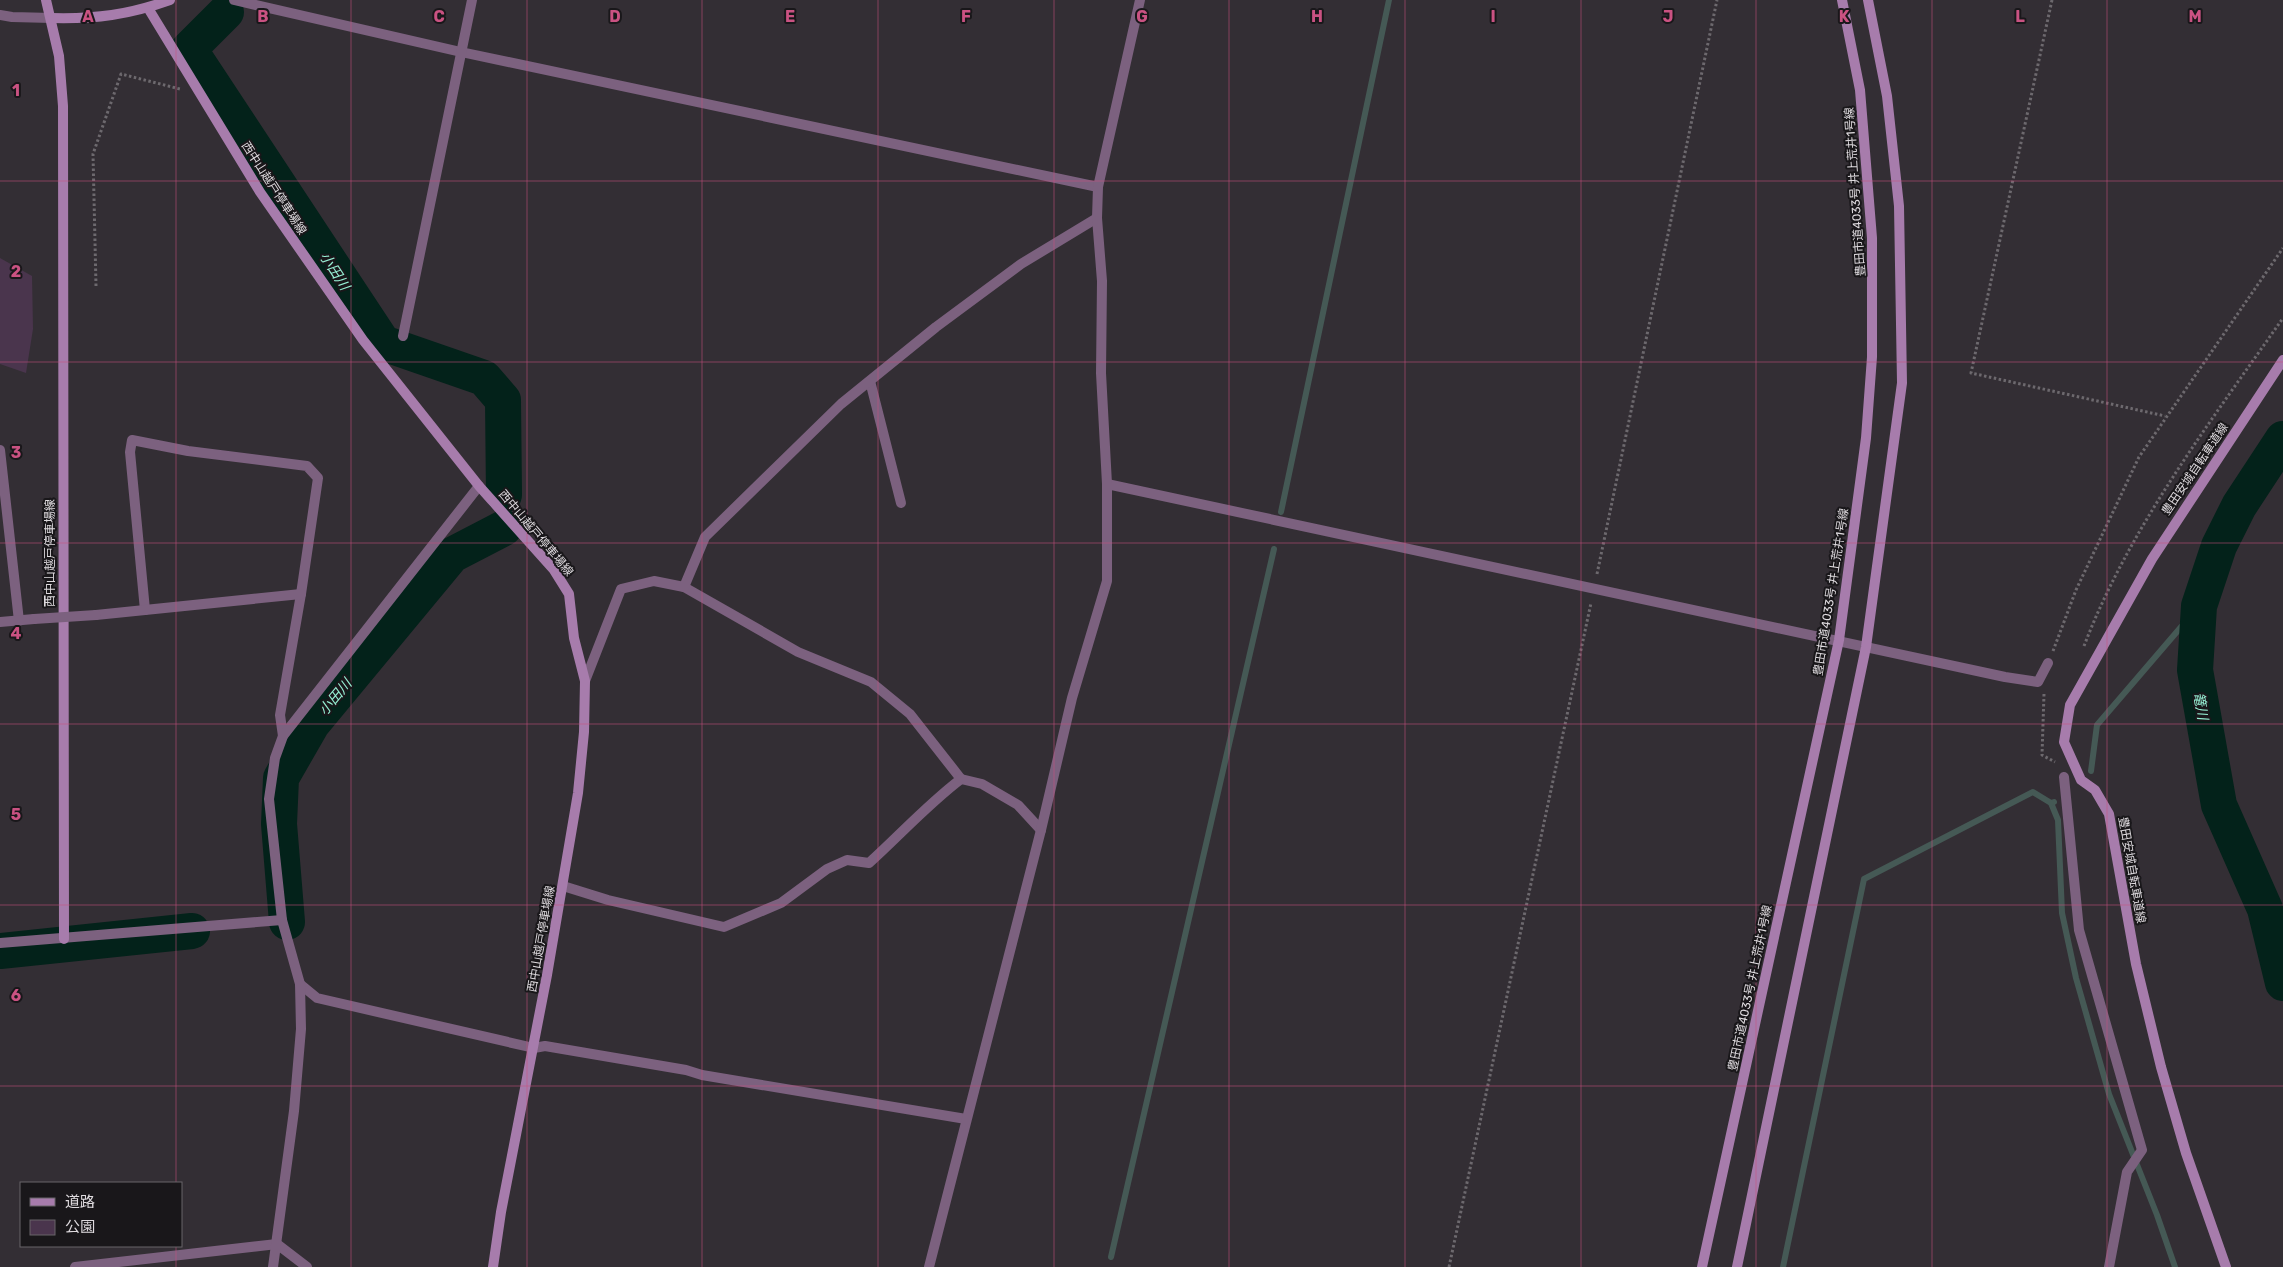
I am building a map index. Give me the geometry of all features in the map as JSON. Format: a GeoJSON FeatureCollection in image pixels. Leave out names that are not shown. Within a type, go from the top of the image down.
{"type":"FeatureCollection","features":[{"type":"Feature","properties":{"kind":"main road","name":"西中山越戸停車場線"},"geometry":{"type":"LineString","coordinates":[[46,0],[52,18],[59,56],[63,145],[64,939]]}},
{"type":"Feature","properties":{"kind":"main road"},"geometry":{"type":"LineString","coordinates":[[52,18],[103,18],[148,8],[170,0]]}},
{"type":"Feature","properties":{"kind":"main road","name":"豊田市道4033号 井上荒井1号線"},"geometry":{"type":"LineString","coordinates":[[1702,1267],[1839,640],[1866,438],[1872,357],[1872,238],[1866,143],[1860,90],[1842,0]]}},
{"type":"Feature","properties":{"kind":"main road"},"geometry":{"type":"LineString","coordinates":[[1737,1267],[1866,646],[1902,382],[1899,206],[1887,96],[1868,0]]}},
{"type":"Feature","properties":{"kind":"main road","name":"西中山越戸停車場線"},"geometry":{"type":"LineString","coordinates":[[148,8],[260,192],[363,340],[479,486],[554,570],[569,594],[574,638],[585,681],[584,732],[578,793],[534,1048],[501,1212],[493,1267]]}},
{"type":"Feature","properties":{"kind":"main road","name":"豊田安城自転車道線"},"geometry":{"type":"LineString","coordinates":[[2226,1267],[2186,1153],[2160,1067],[2136,964],[2109,814],[2095,790],[2082,780],[2064,742],[2070,705],[2152,559],[2283,360]]}},
{"type":"Feature","properties":{"kind":"street"},"geometry":{"type":"LineString","coordinates":[[234,0],[461,52],[1098,187]]}},
{"type":"Feature","properties":{"kind":"street"},"geometry":{"type":"LineString","coordinates":[[403,336],[472,0]]}},
{"type":"Feature","properties":{"kind":"street"},"geometry":{"type":"LineString","coordinates":[[929,1267],[1042,830],[1072,698],[1107,582],[1107,484],[1101,373],[1102,281],[1097,218],[1098,187],[1140,0]]}},
{"type":"Feature","properties":{"kind":"street"},"geometry":{"type":"LineString","coordinates":[[0,15],[52,18]]}},
{"type":"Feature","properties":{"kind":"street"},"geometry":{"type":"LineString","coordinates":[[684,586],[705,537],[822,422],[936,327],[1021,264],[1097,218]]}},
{"type":"Feature","properties":{"kind":"street"},"geometry":{"type":"LineString","coordinates":[[870,381],[901,503]]}},
{"type":"Feature","properties":{"kind":"street"},"geometry":{"type":"LineString","coordinates":[[146,610],[130,452],[132,440],[188,451],[306,466],[318,478],[301,594],[280,715],[283,736]]}},
{"type":"Feature","properties":{"kind":"street"},"geometry":{"type":"LineString","coordinates":[[0,450],[19,620]]}},
{"type":"Feature","properties":{"kind":"street"},"geometry":{"type":"LineString","coordinates":[[1107,484],[1839,640],[2005,678],[2038,682],[2048,663]]}},
{"type":"Feature","properties":{"kind":"street"},"geometry":{"type":"LineString","coordinates":[[273,1267],[294,1111],[301,1029],[300,984],[282,920],[269,799],[275,758],[283,736],[479,486]]}},
{"type":"Feature","properties":{"kind":"street"},"geometry":{"type":"LineString","coordinates":[[585,681],[621,588],[654,582],[684,586],[798,652],[870,682],[910,714],[961,779],[982,784],[1018,805],[1042,830]]}},
{"type":"Feature","properties":{"kind":"street"},"geometry":{"type":"LineString","coordinates":[[0,622],[96,615],[301,594]]}},
{"type":"Feature","properties":{"kind":"street"},"geometry":{"type":"LineString","coordinates":[[2064,777],[2079,930],[2142,1150],[2127,1172],[2110,1267]]}},
{"type":"Feature","properties":{"kind":"street"},"geometry":{"type":"LineString","coordinates":[[563,886],[608,900],[724,927],[781,903],[827,868],[847,860],[869,863],[914,822],[928,805],[961,779]]}},
{"type":"Feature","properties":{"kind":"street"},"geometry":{"type":"LineString","coordinates":[[0,943],[282,920]]}},
{"type":"Feature","properties":{"kind":"street"},"geometry":{"type":"LineString","coordinates":[[300,984],[317,998],[534,1048],[545,1046],[686,1070],[702,1075],[966,1119]]}},
{"type":"Feature","properties":{"kind":"street"},"geometry":{"type":"LineString","coordinates":[[75,1267],[277,1244],[307,1267]]}},
{"type":"Feature","properties":{"kind":"path"},"geometry":{"type":"LineString","coordinates":[[1449,1267],[1594,589],[1717,0]]}},
{"type":"Feature","properties":{"kind":"path"},"geometry":{"type":"LineString","coordinates":[[2052,0],[1971,372],[2165,416]]}},
{"type":"Feature","properties":{"kind":"path"},"geometry":{"type":"LineString","coordinates":[[96,286],[93,154],[121,74],[198,93]]}},
{"type":"Feature","properties":{"kind":"path"},"geometry":{"type":"LineString","coordinates":[[2048,663],[2076,590],[2139,457],[2165,416],[2283,248]]}},
{"type":"Feature","properties":{"kind":"green space"},"geometry":{"type":"Polygon","coordinates":[[[0,258],[32,276],[33,329],[26,373],[0,364],[0,258]]]}},
{"type":"Feature","properties":{"kind":"waterway"},"geometry":{"type":"LineString","coordinates":[[1281,512],[1389,0]]}},
{"type":"Feature","properties":{"kind":"waterway","name":"小田川"},"geometry":{"type":"LineString","coordinates":[[226,12],[189,49],[383,343],[484,378],[503,400],[504,495]]}},
{"type":"Feature","properties":{"kind":"waterway","name":"篭川"},"geometry":{"type":"LineString","coordinates":[[2283,439],[2239,506],[2219,546],[2199,606],[2195,670],[2219,805],[2265,909],[2283,983]]}},
{"type":"Feature","properties":{"kind":"waterway","name":"小田川"},"geometry":{"type":"LineString","coordinates":[[287,922],[279,824],[281,778],[312,724],[452,555],[504,528]]}},
{"type":"Feature","properties":{"kind":"waterway"},"geometry":{"type":"LineString","coordinates":[[1111,1257],[1274,549]]}},
{"type":"Feature","properties":{"kind":"waterway"},"geometry":{"type":"LineString","coordinates":[[2091,771],[2097,725],[2199,606]]}},
{"type":"Feature","properties":{"kind":"waterway"},"geometry":{"type":"LineString","coordinates":[[1783,1267],[1864,879],[2033,792],[2051,803]]}},
{"type":"Feature","properties":{"kind":"waterway"},"geometry":{"type":"LineString","coordinates":[[2054,802],[2051,803],[2058,820],[2062,913],[2076,978],[2109,1094],[2157,1215],[2175,1267]]}},
{"type":"Feature","properties":{"kind":"waterway","name":"小田川"},"geometry":{"type":"LineString","coordinates":[[0,951],[192,931]]}}]}
